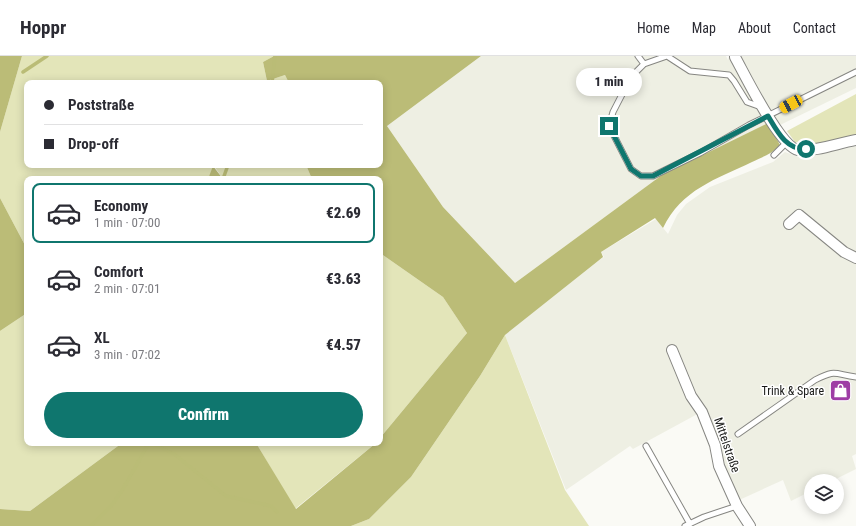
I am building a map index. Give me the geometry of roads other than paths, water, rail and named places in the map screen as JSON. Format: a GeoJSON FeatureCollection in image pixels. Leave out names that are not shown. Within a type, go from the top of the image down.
{"type":"FeatureCollection","features":[{"type":"Feature","properties":{"kind":"street"},"geometry":{"type":"LineString","coordinates":[[735,57],[766,112],[786,143],[797,150],[814,149],[856,140]]}},
{"type":"Feature","properties":{"kind":"street"},"geometry":{"type":"LineString","coordinates":[[789,224],[800,215],[844,252],[856,258]]}},
{"type":"Feature","properties":{"kind":"street","name":"Mittelstraße"},"geometry":{"type":"LineString","coordinates":[[672,350],[692,396],[702,412],[715,445],[719,466],[737,506],[750,526]]}},
{"type":"Feature","properties":{"kind":"lane"},"geometry":{"type":"LineString","coordinates":[[638,56],[644,64]]}},
{"type":"Feature","properties":{"kind":"lane"},"geometry":{"type":"LineString","coordinates":[[766,112],[746,102],[734,81],[729,76],[690,71],[667,56],[644,64],[631,77],[613,112],[609,126],[631,169],[641,176],[653,176],[766,112],[856,72]]}},
{"type":"Feature","properties":{"kind":"lane"},"geometry":{"type":"LineString","coordinates":[[774,155],[786,143]]}},
{"type":"Feature","properties":{"kind":"lane"},"geometry":{"type":"LineString","coordinates":[[738,434],[821,377],[840,372],[856,377]]}},
{"type":"Feature","properties":{"kind":"lane"},"geometry":{"type":"LineString","coordinates":[[646,446],[688,525],[704,517],[737,506]]}},
{"type":"Feature","properties":{"kind":"waterway"},"geometry":{"type":"LineString","coordinates":[[23,72],[47,56]]}},
{"type":"Feature","properties":{"kind":"waterway"},"geometry":{"type":"LineString","coordinates":[[272,80],[275,56]]}},
{"type":"Feature","properties":{"kind":"waterway"},"geometry":{"type":"LineString","coordinates":[[224,176],[227,168]]}},
{"type":"Feature","properties":{"kind":"waterway"},"geometry":{"type":"LineString","coordinates":[[91,526],[111,506],[123,489],[147,446]]}},
{"type":"Feature","properties":{"kind":"waterway"},"geometry":{"type":"LineString","coordinates":[[158,446],[174,454],[226,496],[271,506],[277,512]]}},
{"type":"Feature","properties":{"kind":"place","name":"Trink & Spare"},"geometry":{"type":"Point","coordinates":[840,391]}}]}
